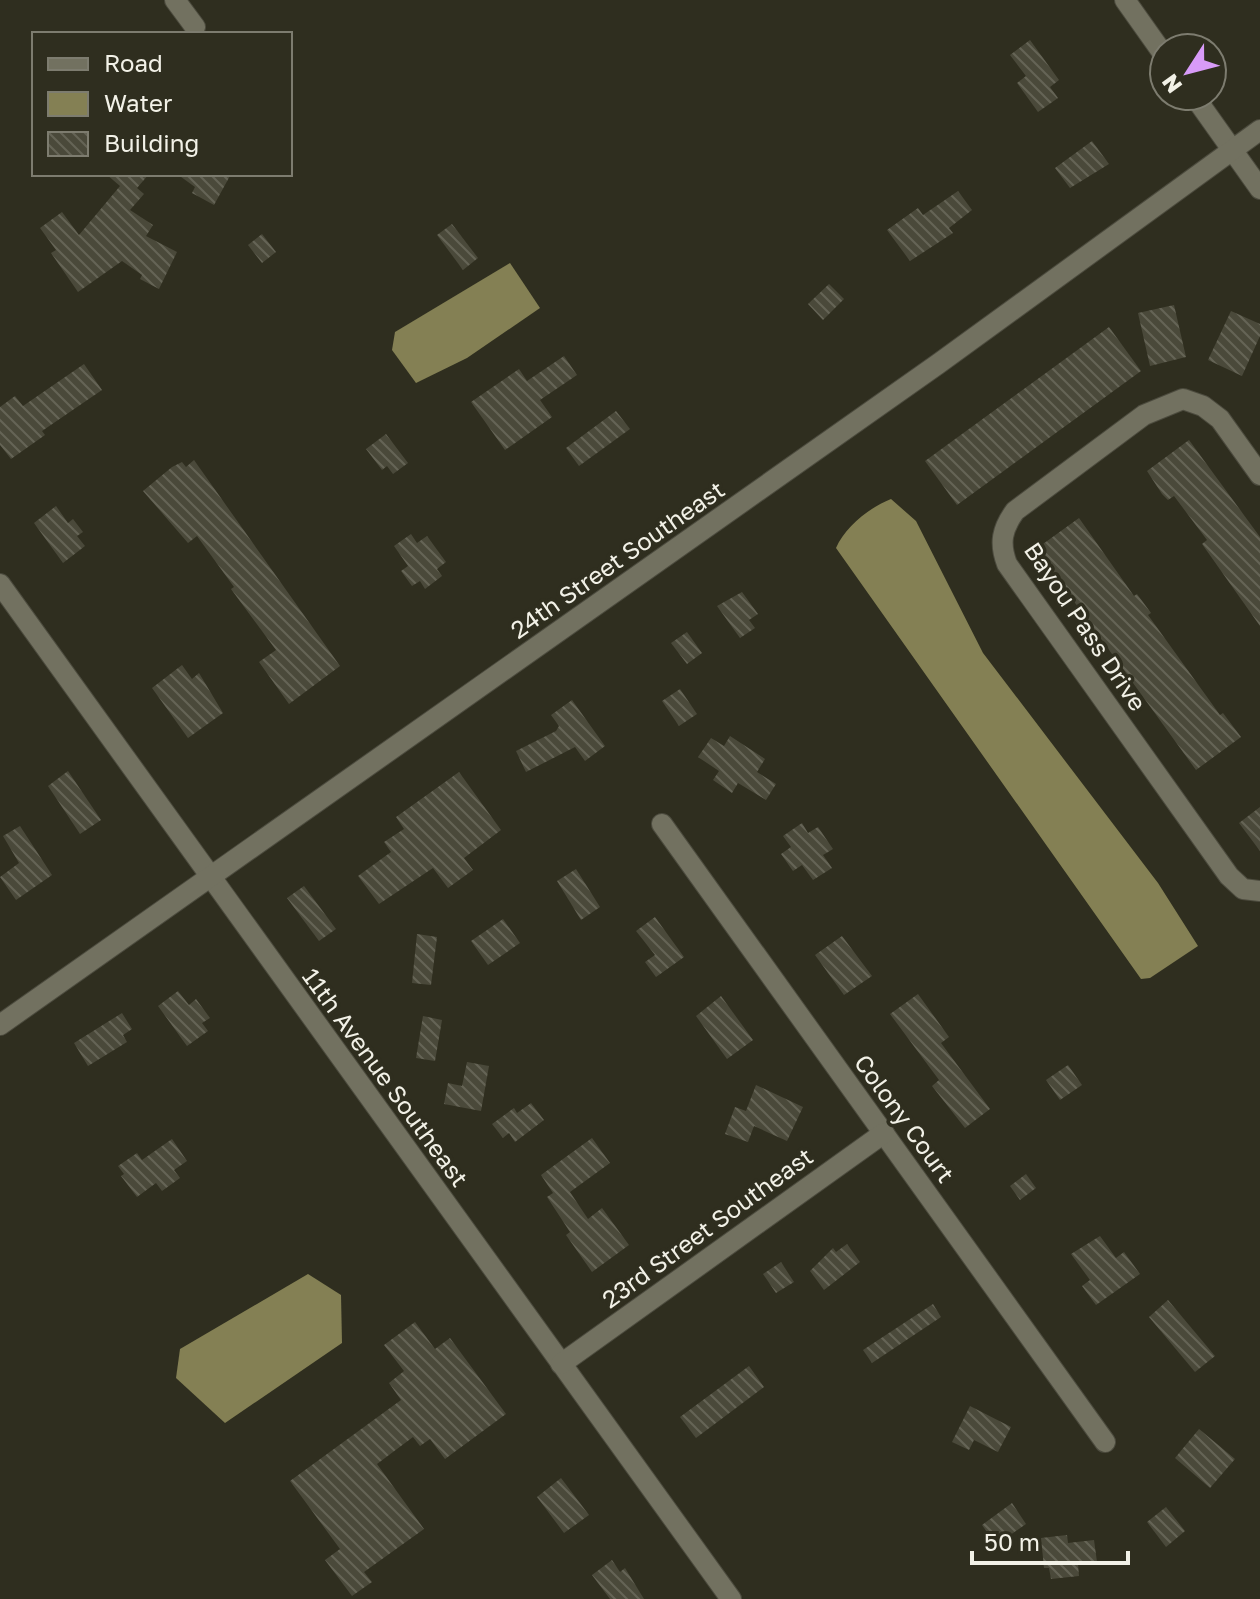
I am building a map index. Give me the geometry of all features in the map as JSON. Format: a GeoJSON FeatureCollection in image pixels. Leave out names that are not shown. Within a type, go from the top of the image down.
{"type":"FeatureCollection","features":[{"type":"Feature","properties":{"kind":"street"},"geometry":{"type":"LineString","coordinates":[[175,0],[195,27]]}},
{"type":"Feature","properties":{"kind":"street"},"geometry":{"type":"LineString","coordinates":[[1125,0],[1148,32]]}},
{"type":"Feature","properties":{"kind":"street"},"geometry":{"type":"LineString","coordinates":[[1205,112],[1260,189]]}},
{"type":"Feature","properties":{"kind":"street","name":"24th Street Southeast"},"geometry":{"type":"LineString","coordinates":[[0,1025],[938,364],[1260,130]]}},
{"type":"Feature","properties":{"kind":"street","name":"Bayou Pass Drive"},"geometry":{"type":"LineString","coordinates":[[1260,475],[1220,419],[1203,406],[1183,399],[1164,404],[1144,415],[1015,511],[1003,528],[1002,549],[1007,564],[1229,876],[1243,889],[1260,891]]}},
{"type":"Feature","properties":{"kind":"street","name":"11th Avenue Southeast"},"geometry":{"type":"LineString","coordinates":[[0,584],[731,1599]]}},
{"type":"Feature","properties":{"kind":"street","name":"Colony Court"},"geometry":{"type":"LineString","coordinates":[[662,824],[1105,1442]]}},
{"type":"Feature","properties":{"kind":"street","name":"23rd Street Southeast"},"geometry":{"type":"LineString","coordinates":[[561,1364],[884,1133]]}},
{"type":"Feature","properties":{"kind":"water"},"geometry":{"type":"Polygon","coordinates":[[[510,263],[540,308],[467,358],[416,383],[392,350],[395,332],[510,263]]]}},
{"type":"Feature","properties":{"kind":"water"},"geometry":{"type":"Polygon","coordinates":[[[891,499],[916,521],[983,653],[1158,883],[1198,946],[1150,978],[1141,979],[836,548],[859,519],[891,499]]]}},
{"type":"Feature","properties":{"kind":"water"},"geometry":{"type":"Polygon","coordinates":[[[308,1274],[341,1295],[342,1343],[225,1423],[176,1378],[180,1349],[308,1274]]]}},
{"type":"Feature","properties":{"kind":"building"},"geometry":{"type":"Polygon","coordinates":[[[1030,40],[1059,80],[1050,87],[1058,98],[1038,112],[1017,83],[1026,76],[1010,55],[1030,40]]]}},
{"type":"Feature","properties":{"kind":"building"},"geometry":{"type":"Polygon","coordinates":[[[1092,141],[1109,164],[1070,188],[1055,168],[1092,141]]]}},
{"type":"Feature","properties":{"kind":"building"},"geometry":{"type":"Polygon","coordinates":[[[108,176],[147,176],[137,188],[144,194],[130,210],[153,225],[146,236],[177,252],[159,289],[140,279],[142,275],[122,261],[78,292],[51,253],[56,250],[40,228],[62,212],[79,235],[120,186],[108,176]]]}},
{"type":"Feature","properties":{"kind":"building"},"geometry":{"type":"Polygon","coordinates":[[[180,176],[230,176],[214,205],[192,193],[195,187],[180,176]]]}},
{"type":"Feature","properties":{"kind":"building"},"geometry":{"type":"Polygon","coordinates":[[[958,191],[972,210],[949,228],[953,233],[910,261],[887,230],[918,208],[923,215],[958,191]]]}},
{"type":"Feature","properties":{"kind":"building"},"geometry":{"type":"Polygon","coordinates":[[[452,224],[478,258],[463,270],[437,235],[452,224]]]}},
{"type":"Feature","properties":{"kind":"building"},"geometry":{"type":"Polygon","coordinates":[[[262,234],[276,252],[262,263],[248,245],[262,234]]]}},
{"type":"Feature","properties":{"kind":"building"},"geometry":{"type":"Polygon","coordinates":[[[829,284],[844,299],[823,320],[808,304],[829,284]]]}},
{"type":"Feature","properties":{"kind":"building"},"geometry":{"type":"Polygon","coordinates":[[[1174,305],[1186,357],[1150,366],[1138,313],[1174,305]]]}},
{"type":"Feature","properties":{"kind":"building"},"geometry":{"type":"Polygon","coordinates":[[[1231,311],[1260,324],[1260,336],[1242,376],[1208,360],[1231,311]]]}},
{"type":"Feature","properties":{"kind":"building"},"geometry":{"type":"Polygon","coordinates":[[[1109,327],[1141,371],[957,505],[925,461],[1109,327]]]}},
{"type":"Feature","properties":{"kind":"building"},"geometry":{"type":"Polygon","coordinates":[[[564,356],[577,375],[540,400],[552,417],[505,450],[471,402],[519,369],[527,381],[564,356]]]}},
{"type":"Feature","properties":{"kind":"building"},"geometry":{"type":"Polygon","coordinates":[[[84,364],[102,390],[42,431],[45,435],[11,459],[0,445],[0,407],[15,396],[23,406],[84,364]]]}},
{"type":"Feature","properties":{"kind":"building"},"geometry":{"type":"Polygon","coordinates":[[[616,411],[630,429],[579,466],[566,448],[616,411]]]}},
{"type":"Feature","properties":{"kind":"building"},"geometry":{"type":"Polygon","coordinates":[[[386,434],[408,463],[393,474],[387,466],[382,470],[366,449],[386,434]]]}},
{"type":"Feature","properties":{"kind":"building"},"geometry":{"type":"Polygon","coordinates":[[[1189,440],[1260,537],[1260,626],[1202,544],[1207,540],[1174,496],[1168,500],[1147,471],[1189,440]]]}},
{"type":"Feature","properties":{"kind":"building"},"geometry":{"type":"Polygon","coordinates":[[[194,460],[340,666],[289,704],[259,662],[276,650],[231,589],[234,587],[197,536],[188,543],[143,491],[172,467],[182,462],[186,467],[194,460]]]}},
{"type":"Feature","properties":{"kind":"building"},"geometry":{"type":"Polygon","coordinates":[[[56,506],[68,523],[73,519],[83,532],[77,536],[85,546],[63,563],[34,523],[56,506]]]}},
{"type":"Feature","properties":{"kind":"building"},"geometry":{"type":"Polygon","coordinates":[[[1079,518],[1134,596],[1137,594],[1151,613],[1148,615],[1220,715],[1223,713],[1241,737],[1196,770],[1036,549],[1079,518]]]}},
{"type":"Feature","properties":{"kind":"building"},"geometry":{"type":"Polygon","coordinates":[[[411,534],[417,543],[427,536],[446,562],[437,569],[442,576],[425,589],[420,581],[412,586],[401,571],[408,566],[394,546],[411,534]]]}},
{"type":"Feature","properties":{"kind":"building"},"geometry":{"type":"Polygon","coordinates":[[[742,592],[758,614],[749,620],[755,628],[740,638],[717,606],[742,592]]]}},
{"type":"Feature","properties":{"kind":"building"},"geometry":{"type":"Polygon","coordinates":[[[687,632],[702,653],[687,664],[671,643],[687,632]]]}},
{"type":"Feature","properties":{"kind":"building"},"geometry":{"type":"Polygon","coordinates":[[[182,665],[192,679],[199,673],[223,713],[188,738],[152,688],[182,665]]]}},
{"type":"Feature","properties":{"kind":"building"},"geometry":{"type":"Polygon","coordinates":[[[680,689],[697,714],[679,726],[662,701],[680,689]]]}},
{"type":"Feature","properties":{"kind":"building"},"geometry":{"type":"Polygon","coordinates":[[[572,700],[605,746],[585,761],[575,747],[526,772],[516,751],[556,731],[559,726],[551,715],[572,700]]]}},
{"type":"Feature","properties":{"kind":"building"},"geometry":{"type":"Polygon","coordinates":[[[730,736],[765,759],[757,772],[776,784],[766,800],[738,783],[732,793],[713,780],[719,771],[698,757],[711,738],[724,746],[730,736]]]}},
{"type":"Feature","properties":{"kind":"building"},"geometry":{"type":"Polygon","coordinates":[[[68,771],[101,820],[80,834],[48,786],[68,771]]]}},
{"type":"Feature","properties":{"kind":"building"},"geometry":{"type":"Polygon","coordinates":[[[459,772],[501,830],[464,858],[473,870],[448,888],[433,868],[379,904],[358,876],[391,852],[384,842],[404,829],[396,817],[459,772]]]}},
{"type":"Feature","properties":{"kind":"building"},"geometry":{"type":"Polygon","coordinates":[[[1260,807],[1260,851],[1239,823],[1260,807]]]}},
{"type":"Feature","properties":{"kind":"building"},"geometry":{"type":"Polygon","coordinates":[[[802,823],[808,833],[818,827],[833,849],[823,855],[832,868],[813,880],[802,865],[793,871],[781,854],[791,847],[783,836],[802,823]]]}},
{"type":"Feature","properties":{"kind":"building"},"geometry":{"type":"Polygon","coordinates":[[[20,826],[52,875],[16,900],[0,877],[19,863],[3,836],[20,826]]]}},
{"type":"Feature","properties":{"kind":"building"},"geometry":{"type":"Polygon","coordinates":[[[576,869],[600,907],[581,920],[557,881],[576,869]]]}},
{"type":"Feature","properties":{"kind":"building"},"geometry":{"type":"Polygon","coordinates":[[[304,886],[336,929],[319,941],[287,898],[304,886]]]}},
{"type":"Feature","properties":{"kind":"building"},"geometry":{"type":"Polygon","coordinates":[[[655,917],[684,957],[656,977],[645,962],[655,955],[636,931],[655,917]]]}},
{"type":"Feature","properties":{"kind":"building"},"geometry":{"type":"Polygon","coordinates":[[[503,919],[520,943],[488,965],[471,941],[503,919]]]}},
{"type":"Feature","properties":{"kind":"building"},"geometry":{"type":"Polygon","coordinates":[[[417,934],[437,937],[431,985],[412,983],[417,934]]]}},
{"type":"Feature","properties":{"kind":"building"},"geometry":{"type":"Polygon","coordinates":[[[842,936],[872,976],[844,995],[815,955],[842,936]]]}},
{"type":"Feature","properties":{"kind":"building"},"geometry":{"type":"Polygon","coordinates":[[[178,991],[189,1005],[196,999],[210,1018],[202,1023],[208,1031],[187,1046],[158,1006],[178,991]]]}},
{"type":"Feature","properties":{"kind":"building"},"geometry":{"type":"Polygon","coordinates":[[[918,994],[949,1037],[941,1043],[990,1109],[965,1128],[932,1086],[939,1080],[890,1014],[918,994]]]}},
{"type":"Feature","properties":{"kind":"building"},"geometry":{"type":"Polygon","coordinates":[[[721,996],[753,1040],[727,1059],[696,1016],[721,996]]]}},
{"type":"Feature","properties":{"kind":"building"},"geometry":{"type":"Polygon","coordinates":[[[122,1013],[132,1029],[123,1035],[127,1042],[88,1066],[74,1043],[122,1013]]]}},
{"type":"Feature","properties":{"kind":"building"},"geometry":{"type":"Polygon","coordinates":[[[423,1016],[442,1020],[435,1061],[416,1058],[423,1016]]]}},
{"type":"Feature","properties":{"kind":"building"},"geometry":{"type":"Polygon","coordinates":[[[467,1062],[489,1066],[481,1111],[444,1104],[448,1083],[462,1086],[467,1062]]]}},
{"type":"Feature","properties":{"kind":"building"},"geometry":{"type":"Polygon","coordinates":[[[1068,1065],[1082,1085],[1060,1100],[1046,1080],[1068,1065]]]}},
{"type":"Feature","properties":{"kind":"building"},"geometry":{"type":"Polygon","coordinates":[[[756,1085],[803,1107],[787,1141],[754,1126],[748,1142],[725,1134],[735,1107],[746,1111],[756,1085]]]}},
{"type":"Feature","properties":{"kind":"building"},"geometry":{"type":"Polygon","coordinates":[[[531,1103],[544,1120],[515,1142],[509,1133],[503,1138],[492,1124],[514,1108],[517,1113],[531,1103]]]}},
{"type":"Feature","properties":{"kind":"building"},"geometry":{"type":"Polygon","coordinates":[[[592,1138],[610,1163],[570,1192],[588,1219],[602,1208],[629,1245],[592,1272],[566,1235],[570,1232],[547,1197],[553,1193],[541,1175],[592,1138]]]}},
{"type":"Feature","properties":{"kind":"building"},"geometry":{"type":"Polygon","coordinates":[[[172,1139],[187,1161],[174,1170],[180,1178],[162,1191],[156,1183],[137,1197],[121,1176],[124,1174],[118,1166],[137,1153],[142,1160],[172,1139]]]}},
{"type":"Feature","properties":{"kind":"building"},"geometry":{"type":"Polygon","coordinates":[[[1026,1174],[1036,1188],[1020,1200],[1010,1186],[1026,1174]]]}},
{"type":"Feature","properties":{"kind":"building"},"geometry":{"type":"Polygon","coordinates":[[[1100,1236],[1116,1258],[1124,1252],[1140,1274],[1096,1305],[1082,1286],[1090,1280],[1071,1254],[1100,1236]]]}},
{"type":"Feature","properties":{"kind":"building"},"geometry":{"type":"Polygon","coordinates":[[[847,1244],[860,1262],[824,1290],[810,1271],[833,1248],[836,1252],[847,1244]]]}},
{"type":"Feature","properties":{"kind":"building"},"geometry":{"type":"Polygon","coordinates":[[[781,1262],[794,1282],[776,1293],[763,1274],[781,1262]]]}},
{"type":"Feature","properties":{"kind":"building"},"geometry":{"type":"Polygon","coordinates":[[[1168,1300],[1215,1356],[1195,1372],[1149,1317],[1168,1300]]]}},
{"type":"Feature","properties":{"kind":"building"},"geometry":{"type":"Polygon","coordinates":[[[933,1304],[941,1317],[872,1363],[863,1350],[933,1304]]]}},
{"type":"Feature","properties":{"kind":"building"},"geometry":{"type":"Polygon","coordinates":[[[415,1322],[435,1349],[450,1338],[506,1414],[445,1459],[430,1439],[420,1446],[413,1437],[377,1464],[424,1529],[364,1572],[372,1582],[352,1596],[325,1560],[340,1549],[290,1481],[401,1400],[389,1383],[404,1371],[384,1345],[415,1322]]]}},
{"type":"Feature","properties":{"kind":"building"},"geometry":{"type":"Polygon","coordinates":[[[749,1366],[764,1387],[696,1438],[680,1417],[749,1366]]]}},
{"type":"Feature","properties":{"kind":"building"},"geometry":{"type":"Polygon","coordinates":[[[970,1406],[1011,1427],[998,1452],[974,1440],[969,1450],[952,1442],[970,1406]]]}},
{"type":"Feature","properties":{"kind":"building"},"geometry":{"type":"Polygon","coordinates":[[[1199,1429],[1235,1459],[1210,1488],[1175,1458],[1199,1429]]]}},
{"type":"Feature","properties":{"kind":"building"},"geometry":{"type":"Polygon","coordinates":[[[561,1478],[589,1515],[564,1533],[537,1497],[561,1478]]]}},
{"type":"Feature","properties":{"kind":"building"},"geometry":{"type":"Polygon","coordinates":[[[1012,1503],[1026,1524],[996,1545],[982,1525],[1012,1503]]]}},
{"type":"Feature","properties":{"kind":"building"},"geometry":{"type":"Polygon","coordinates":[[[1166,1507],[1185,1531],[1166,1547],[1147,1522],[1166,1507]]]}},
{"type":"Feature","properties":{"kind":"building"},"geometry":{"type":"Polygon","coordinates":[[[1067,1535],[1068,1543],[1094,1540],[1097,1562],[1078,1564],[1079,1576],[1051,1579],[1049,1568],[1044,1568],[1041,1538],[1067,1535]]]}},
{"type":"Feature","properties":{"kind":"building"},"geometry":{"type":"Polygon","coordinates":[[[612,1560],[620,1572],[625,1568],[644,1599],[610,1599],[592,1575],[612,1560]]]}}]}
